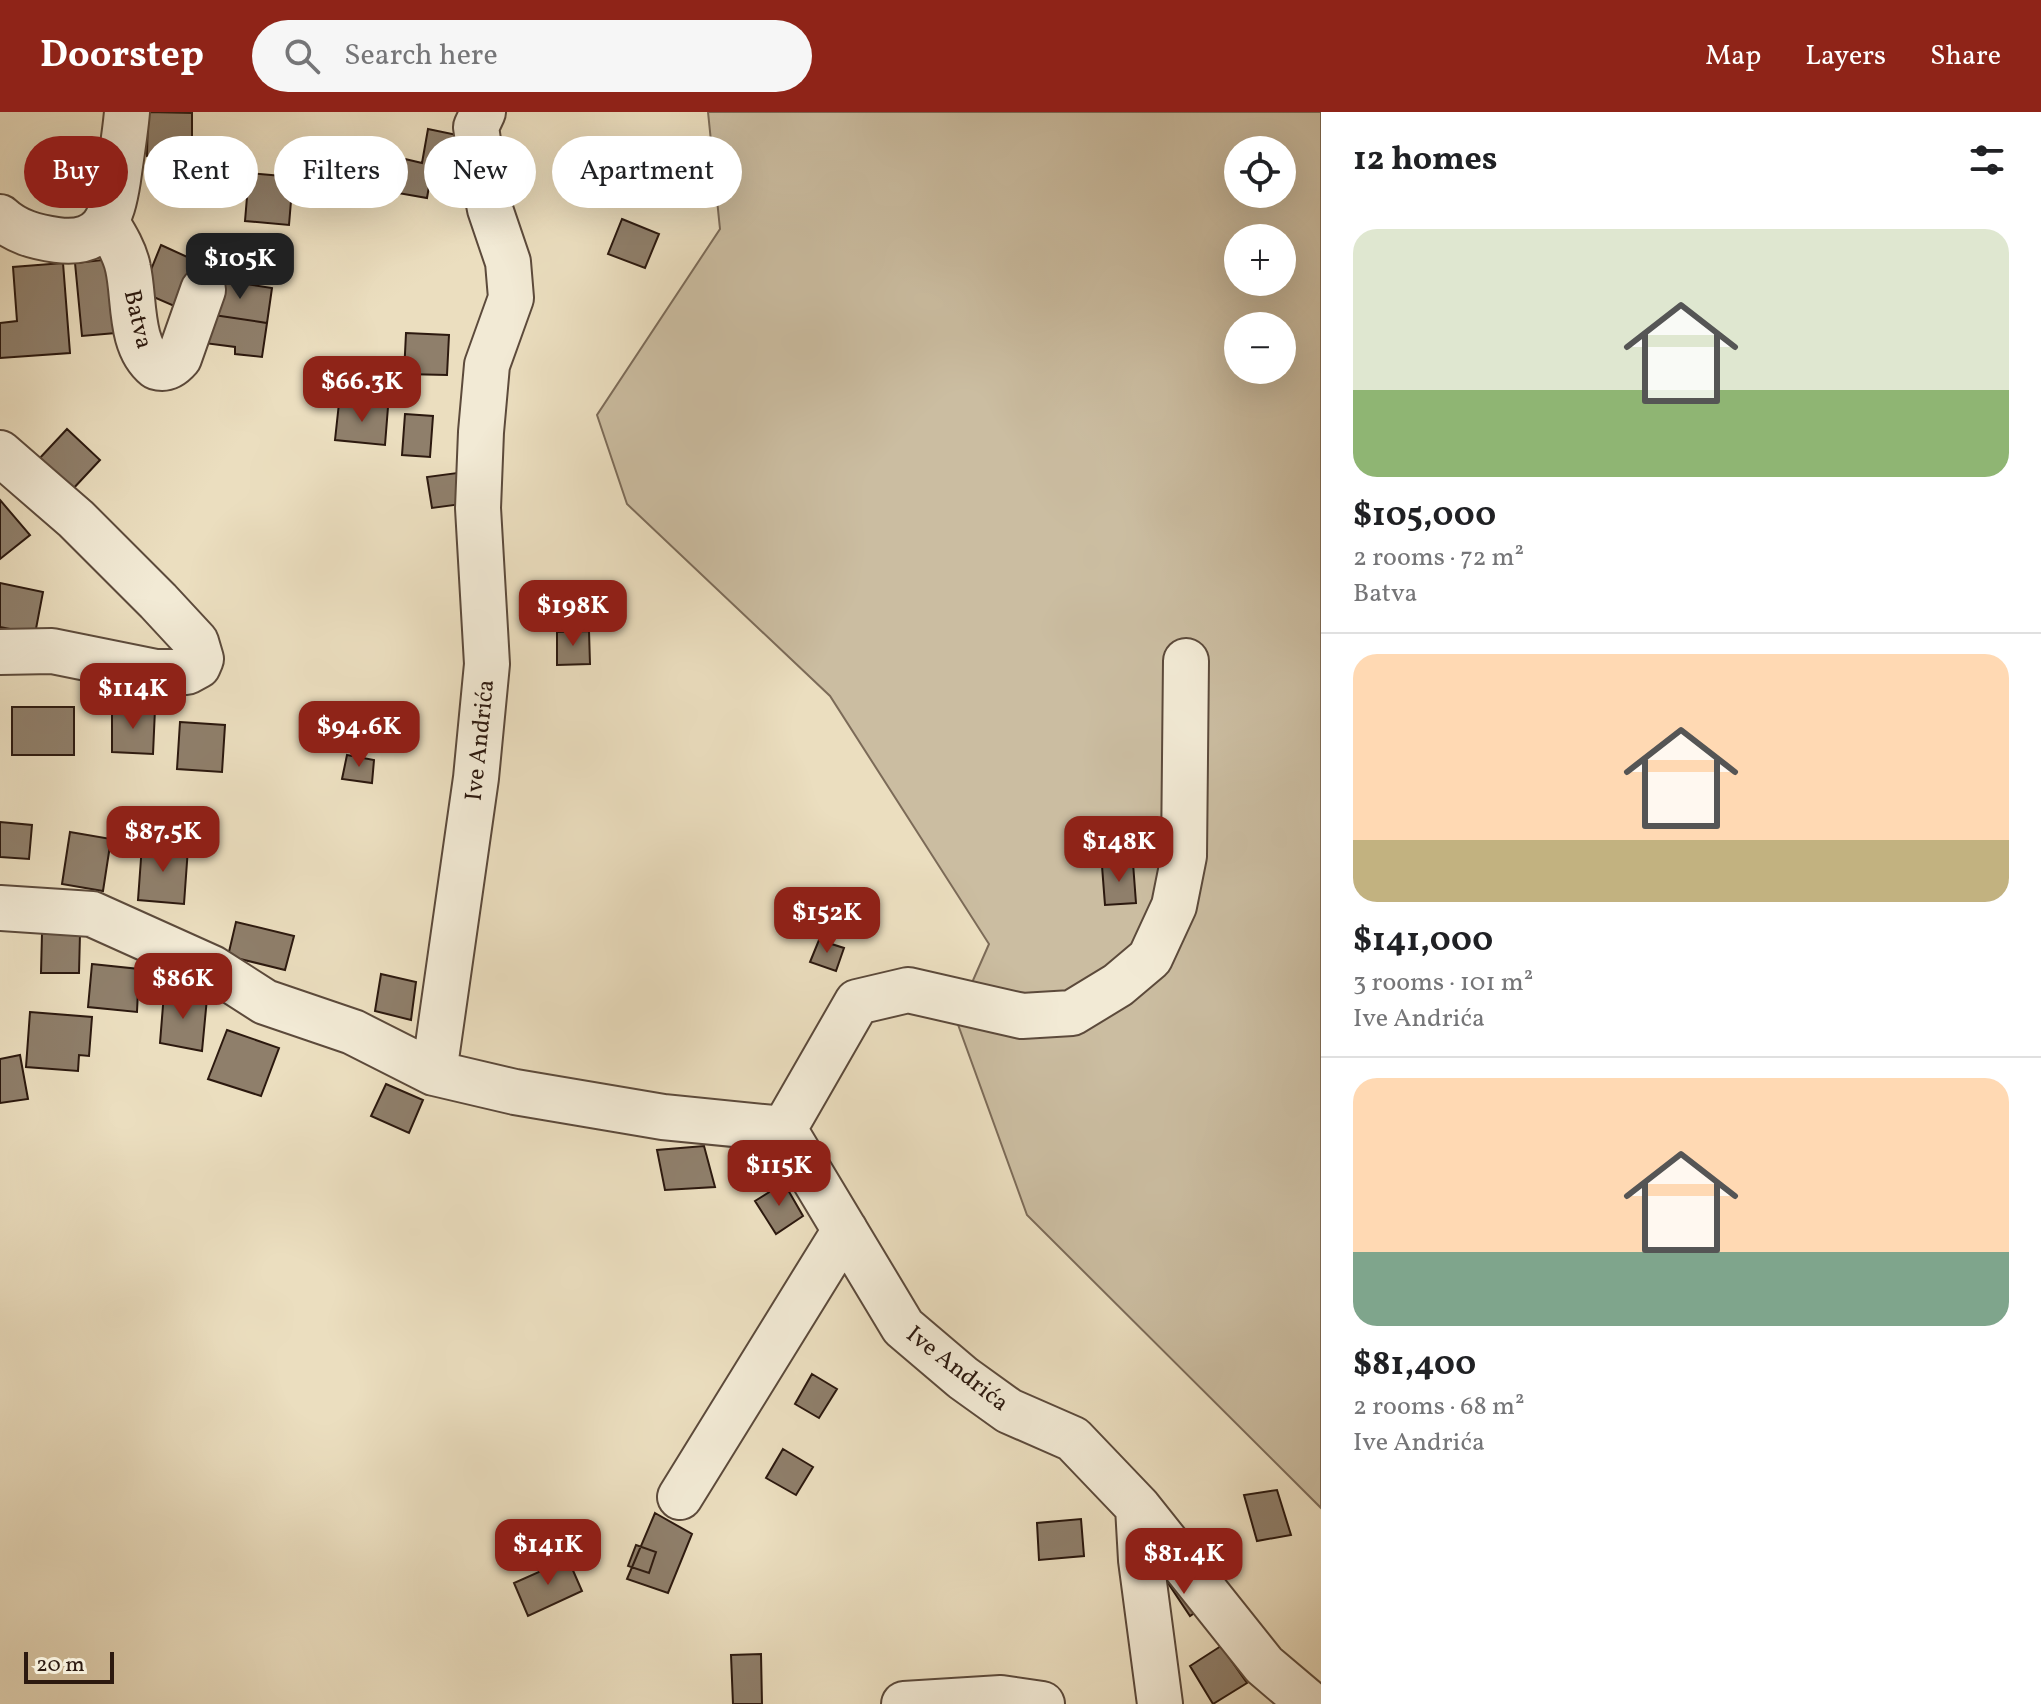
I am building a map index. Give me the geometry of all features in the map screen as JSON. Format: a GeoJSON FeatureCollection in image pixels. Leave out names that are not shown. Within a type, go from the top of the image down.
{"type":"FeatureCollection","features":[{"type":"Feature","properties":{"kind":"street"},"geometry":{"type":"LineString","coordinates":[[0,217],[22,231],[67,241],[93,235],[107,223],[114,207],[127,112]]}},
{"type":"Feature","properties":{"kind":"street","name":"Ive Andrića"},"geometry":{"type":"LineString","coordinates":[[434,1073],[476,778],[487,664],[478,508],[487,365],[511,298],[508,262],[490,209],[483,174],[476,127],[483,112]]}},
{"type":"Feature","properties":{"kind":"street","name":"Batva"},"geometry":{"type":"LineString","coordinates":[[107,223],[128,268],[134,316],[143,351],[156,367],[171,366],[179,358],[203,290]]}},
{"type":"Feature","properties":{"kind":"street"},"geometry":{"type":"LineString","coordinates":[[0,453],[76,519],[158,601],[196,642],[201,659],[198,666],[187,672],[156,672],[52,651],[0,652]]}},
{"type":"Feature","properties":{"kind":"street"},"geometry":{"type":"LineString","coordinates":[[0,908],[92,914],[212,968],[265,1002],[353,1032],[434,1073],[515,1092],[663,1117],[784,1129],[857,1002],[908,990],[1022,1016],[1072,1013],[1118,985],[1150,958],[1174,906],[1184,856],[1186,661]]}},
{"type":"Feature","properties":{"kind":"street","name":"Ive Andrića"},"geometry":{"type":"LineString","coordinates":[[784,1129],[903,1327],[963,1378],[1009,1411],[1073,1439],[1138,1507],[1264,1665],[1310,1704]]}},
{"type":"Feature","properties":{"kind":"street"},"geometry":{"type":"LineString","coordinates":[[680,1497],[845,1230]]}},
{"type":"Feature","properties":{"kind":"street"},"geometry":{"type":"LineString","coordinates":[[1138,1507],[1141,1560],[1160,1704]]}},
{"type":"Feature","properties":{"kind":"street"},"geometry":{"type":"LineString","coordinates":[[904,1704],[1001,1698],[1042,1704]]}},
{"type":"Feature","properties":{"kind":"shaded area"},"geometry":{"type":"Polygon","coordinates":[[[708,112],[1321,112],[1321,1508],[1027,1215],[956,1019],[989,944],[830,696],[627,504],[597,415],[720,229],[718,208],[742,208],[742,136],[710,136],[708,112]]]}},
{"type":"Feature","properties":{"kind":"building"},"geometry":{"type":"Polygon","coordinates":[[[148,112],[192,113],[192,136],[147,136],[148,112]]]}},
{"type":"Feature","properties":{"kind":"building"},"geometry":{"type":"Polygon","coordinates":[[[428,129],[457,135],[457,136],[427,136],[428,129]]]}},
{"type":"Feature","properties":{"kind":"building"},"geometry":{"type":"Polygon","coordinates":[[[424,152],[424,197],[408,195],[408,160],[422,163],[424,152]]]}},
{"type":"Feature","properties":{"kind":"building"},"geometry":{"type":"Polygon","coordinates":[[[258,174],[274,175],[274,208],[290,208],[289,225],[245,221],[246,208],[258,208],[258,174]]]}},
{"type":"Feature","properties":{"kind":"building"},"geometry":{"type":"Polygon","coordinates":[[[622,219],[659,234],[645,268],[608,254],[622,219]]]}},
{"type":"Feature","properties":{"kind":"building"},"geometry":{"type":"Polygon","coordinates":[[[161,245],[207,266],[188,312],[142,292],[161,245]]]}},
{"type":"Feature","properties":{"kind":"building"},"geometry":{"type":"Polygon","coordinates":[[[121,258],[127,332],[82,336],[75,263],[121,258]]]}},
{"type":"Feature","properties":{"kind":"building"},"geometry":{"type":"Polygon","coordinates":[[[63,263],[70,353],[0,358],[0,323],[17,321],[13,267],[63,263]]]}},
{"type":"Feature","properties":{"kind":"building"},"geometry":{"type":"Polygon","coordinates":[[[213,279],[272,288],[267,323],[207,314],[213,279]]]}},
{"type":"Feature","properties":{"kind":"building"},"geometry":{"type":"Polygon","coordinates":[[[207,314],[267,323],[262,357],[235,354],[235,347],[204,343],[207,314]]]}},
{"type":"Feature","properties":{"kind":"building"},"geometry":{"type":"Polygon","coordinates":[[[406,333],[449,335],[447,375],[404,374],[406,333]]]}},
{"type":"Feature","properties":{"kind":"building"},"geometry":{"type":"Polygon","coordinates":[[[339,403],[388,407],[385,445],[335,440],[339,403]]]}},
{"type":"Feature","properties":{"kind":"building"},"geometry":{"type":"Polygon","coordinates":[[[405,414],[433,416],[430,457],[402,455],[405,414]]]}},
{"type":"Feature","properties":{"kind":"building"},"geometry":{"type":"Polygon","coordinates":[[[67,429],[100,460],[71,491],[38,460],[67,429]]]}},
{"type":"Feature","properties":{"kind":"building"},"geometry":{"type":"Polygon","coordinates":[[[457,473],[462,504],[432,508],[427,477],[457,473]]]}},
{"type":"Feature","properties":{"kind":"building"},"geometry":{"type":"Polygon","coordinates":[[[0,500],[30,535],[0,559],[0,500]]]}},
{"type":"Feature","properties":{"kind":"building"},"geometry":{"type":"Polygon","coordinates":[[[0,583],[43,592],[35,634],[0,627],[0,583]]]}},
{"type":"Feature","properties":{"kind":"building"},"geometry":{"type":"Polygon","coordinates":[[[589,631],[590,664],[557,665],[557,632],[589,631]]]}},
{"type":"Feature","properties":{"kind":"building"},"geometry":{"type":"Polygon","coordinates":[[[12,707],[74,707],[74,755],[12,755],[12,707]]]}},
{"type":"Feature","properties":{"kind":"building"},"geometry":{"type":"Polygon","coordinates":[[[112,708],[155,709],[153,754],[112,752],[112,708]]]}},
{"type":"Feature","properties":{"kind":"building"},"geometry":{"type":"Polygon","coordinates":[[[180,722],[225,725],[222,772],[177,769],[180,722]]]}},
{"type":"Feature","properties":{"kind":"building"},"geometry":{"type":"Polygon","coordinates":[[[347,755],[374,760],[372,783],[342,779],[347,755]]]}},
{"type":"Feature","properties":{"kind":"building"},"geometry":{"type":"Polygon","coordinates":[[[0,822],[32,825],[29,859],[0,857],[0,822]]]}},
{"type":"Feature","properties":{"kind":"building"},"geometry":{"type":"Polygon","coordinates":[[[70,832],[111,839],[103,891],[62,884],[70,832]]]}},
{"type":"Feature","properties":{"kind":"building"},"geometry":{"type":"Polygon","coordinates":[[[142,845],[188,848],[184,904],[138,900],[142,845]]]}},
{"type":"Feature","properties":{"kind":"building"},"geometry":{"type":"Polygon","coordinates":[[[1133,863],[1136,903],[1105,905],[1102,866],[1133,863]]]}},
{"type":"Feature","properties":{"kind":"building"},"geometry":{"type":"Polygon","coordinates":[[[236,922],[294,936],[285,970],[228,956],[236,922]]]}},
{"type":"Feature","properties":{"kind":"building"},"geometry":{"type":"Polygon","coordinates":[[[42,933],[80,934],[79,973],[41,973],[42,933]]]}},
{"type":"Feature","properties":{"kind":"building"},"geometry":{"type":"Polygon","coordinates":[[[819,940],[844,948],[836,971],[810,962],[819,940]]]}},
{"type":"Feature","properties":{"kind":"building"},"geometry":{"type":"Polygon","coordinates":[[[92,964],[139,969],[137,1012],[88,1007],[92,964]]]}},
{"type":"Feature","properties":{"kind":"building"},"geometry":{"type":"Polygon","coordinates":[[[381,974],[416,982],[411,1020],[375,1011],[381,974]]]}},
{"type":"Feature","properties":{"kind":"building"},"geometry":{"type":"Polygon","coordinates":[[[164,993],[207,998],[202,1051],[160,1043],[164,993]]]}},
{"type":"Feature","properties":{"kind":"building"},"geometry":{"type":"Polygon","coordinates":[[[30,1012],[92,1017],[89,1056],[79,1055],[78,1071],[26,1067],[30,1012]]]}},
{"type":"Feature","properties":{"kind":"building"},"geometry":{"type":"Polygon","coordinates":[[[227,1030],[279,1048],[261,1096],[208,1079],[227,1030]]]}},
{"type":"Feature","properties":{"kind":"building"},"geometry":{"type":"Polygon","coordinates":[[[20,1055],[28,1099],[0,1103],[0,1059],[20,1055]]]}},
{"type":"Feature","properties":{"kind":"building"},"geometry":{"type":"Polygon","coordinates":[[[386,1084],[423,1100],[409,1133],[371,1116],[386,1084]]]}},
{"type":"Feature","properties":{"kind":"building"},"geometry":{"type":"Polygon","coordinates":[[[704,1146],[715,1187],[665,1190],[657,1150],[704,1146]]]}},
{"type":"Feature","properties":{"kind":"building"},"geometry":{"type":"Polygon","coordinates":[[[784,1183],[803,1216],[776,1234],[755,1201],[784,1183]]]}},
{"type":"Feature","properties":{"kind":"building"},"geometry":{"type":"Polygon","coordinates":[[[812,1374],[837,1389],[819,1418],[795,1404],[812,1374]]]}},
{"type":"Feature","properties":{"kind":"building"},"geometry":{"type":"Polygon","coordinates":[[[783,1449],[813,1467],[796,1495],[766,1478],[783,1449]]]}},
{"type":"Feature","properties":{"kind":"building"},"geometry":{"type":"Polygon","coordinates":[[[1277,1490],[1291,1535],[1257,1541],[1244,1495],[1277,1490]]]}},
{"type":"Feature","properties":{"kind":"building"},"geometry":{"type":"Polygon","coordinates":[[[655,1513],[692,1534],[668,1593],[627,1579],[655,1513]]]}},
{"type":"Feature","properties":{"kind":"building"},"geometry":{"type":"Polygon","coordinates":[[[1081,1519],[1084,1556],[1039,1560],[1037,1523],[1081,1519]]]}},
{"type":"Feature","properties":{"kind":"building"},"geometry":{"type":"Polygon","coordinates":[[[636,1545],[656,1552],[649,1573],[628,1566],[636,1545]]]}},
{"type":"Feature","properties":{"kind":"building"},"geometry":{"type":"Polygon","coordinates":[[[568,1559],[582,1591],[528,1616],[514,1583],[568,1559]]]}},
{"type":"Feature","properties":{"kind":"building"},"geometry":{"type":"Polygon","coordinates":[[[1179,1577],[1200,1609],[1190,1616],[1168,1583],[1179,1577]]]}},
{"type":"Feature","properties":{"kind":"building"},"geometry":{"type":"Polygon","coordinates":[[[1221,1646],[1247,1683],[1213,1704],[1190,1666],[1221,1646]]]}},
{"type":"Feature","properties":{"kind":"building"},"geometry":{"type":"Polygon","coordinates":[[[761,1654],[762,1704],[733,1704],[731,1655],[761,1654]]]}}]}
